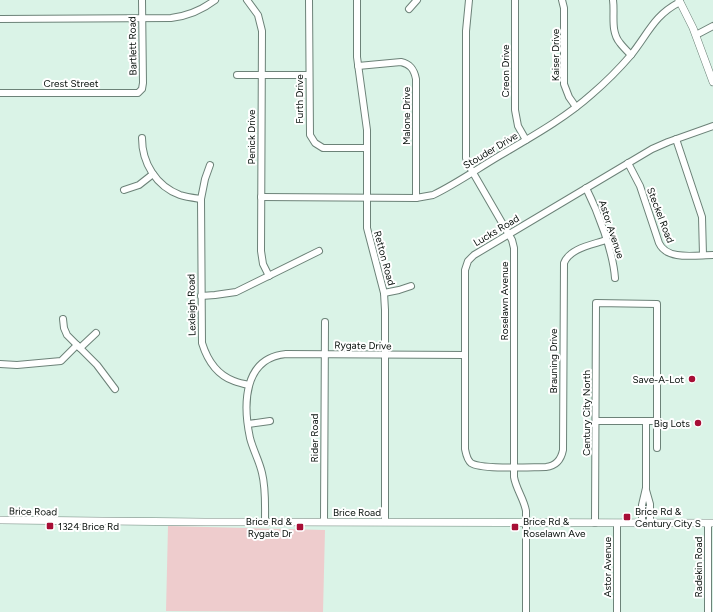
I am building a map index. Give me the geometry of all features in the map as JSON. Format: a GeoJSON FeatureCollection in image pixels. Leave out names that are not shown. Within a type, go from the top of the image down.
{"type":"FeatureCollection","features":[{"type":"Feature","properties":{"kind":"main road"},"geometry":{"type":"LineString","coordinates":[[679,1],[696,35],[713,82]]}},
{"type":"Feature","properties":{"kind":"main road","name":"Brice Road"},"geometry":{"type":"LineString","coordinates":[[0,520],[710,523]]}},
{"type":"Feature","properties":{"kind":"street","name":"Bartlett Road"},"geometry":{"type":"LineString","coordinates":[[140,91],[143,86],[142,0]]}},
{"type":"Feature","properties":{"kind":"street"},"geometry":{"type":"LineString","coordinates":[[0,18],[164,19],[185,16],[197,11],[215,0]]}},
{"type":"Feature","properties":{"kind":"street","name":"Penick Drive"},"geometry":{"type":"LineString","coordinates":[[247,0],[258,15],[262,31],[262,259],[269,276]]}},
{"type":"Feature","properties":{"kind":"street","name":"Furth Drive"},"geometry":{"type":"LineString","coordinates":[[309,0],[310,135],[315,144],[318,146],[328,148],[367,148]]}},
{"type":"Feature","properties":{"kind":"street","name":"Retton Road"},"geometry":{"type":"LineString","coordinates":[[357,0],[358,66],[366,119],[367,231],[384,293],[386,316],[385,522]]}},
{"type":"Feature","properties":{"kind":"street"},"geometry":{"type":"LineString","coordinates":[[409,9],[417,0]]}},
{"type":"Feature","properties":{"kind":"street","name":"Roselawn Avenue"},"geometry":{"type":"LineString","coordinates":[[469,0],[466,31],[466,161],[509,234],[514,248],[514,467],[515,483],[525,504],[526,612]]}},
{"type":"Feature","properties":{"kind":"street","name":"Creon Drive"},"geometry":{"type":"LineString","coordinates":[[515,0],[515,110],[518,126],[526,140]]}},
{"type":"Feature","properties":{"kind":"street","name":"Kaiser Drive"},"geometry":{"type":"LineString","coordinates":[[562,0],[564,8],[564,84],[569,97],[576,107]]}},
{"type":"Feature","properties":{"kind":"street"},"geometry":{"type":"LineString","coordinates":[[613,0],[614,30],[620,43],[631,55]]}},
{"type":"Feature","properties":{"kind":"street","name":"Stouder Drive"},"geometry":{"type":"LineString","coordinates":[[261,197],[416,198],[433,194],[551,125],[576,107],[606,81],[631,55],[658,18],[679,1]]}},
{"type":"Feature","properties":{"kind":"street"},"geometry":{"type":"LineString","coordinates":[[696,35],[713,26]]}},
{"type":"Feature","properties":{"kind":"street","name":"Malone Drive"},"geometry":{"type":"LineString","coordinates":[[358,66],[401,62],[410,66],[413,70],[416,79],[416,198]]}},
{"type":"Feature","properties":{"kind":"street"},"geometry":{"type":"LineString","coordinates":[[237,75],[309,75]]}},
{"type":"Feature","properties":{"kind":"street","name":"Crest Street"},"geometry":{"type":"LineString","coordinates":[[0,93],[135,94],[140,91]]}},
{"type":"Feature","properties":{"kind":"street","name":"Lucks Road"},"geometry":{"type":"LineString","coordinates":[[514,467],[480,466],[472,463],[467,458],[465,449],[465,270],[468,261],[474,255],[652,149],[713,126]]}},
{"type":"Feature","properties":{"kind":"street"},"geometry":{"type":"LineString","coordinates":[[142,138],[145,158],[153,174],[163,185],[175,193],[201,199]]}},
{"type":"Feature","properties":{"kind":"street"},"geometry":{"type":"LineString","coordinates":[[676,139],[702,217],[703,255]]}},
{"type":"Feature","properties":{"kind":"street","name":"Steckel Road"},"geometry":{"type":"LineString","coordinates":[[628,163],[640,186],[659,243],[663,249],[668,254],[675,255],[713,255]]}},
{"type":"Feature","properties":{"kind":"street","name":"Lexleigh Road"},"geometry":{"type":"LineString","coordinates":[[210,165],[205,179],[201,199],[202,343],[207,357],[223,375],[233,381],[249,385]]}},
{"type":"Feature","properties":{"kind":"street"},"geometry":{"type":"LineString","coordinates":[[124,190],[139,185],[153,174]]}},
{"type":"Feature","properties":{"kind":"street","name":"Astor Avenue"},"geometry":{"type":"LineString","coordinates":[[586,188],[594,204],[606,240],[613,263],[615,278]]}},
{"type":"Feature","properties":{"kind":"street","name":"Brauning Drive"},"geometry":{"type":"LineString","coordinates":[[514,467],[550,467],[561,458],[563,450],[564,263],[566,258],[574,251],[606,240]]}},
{"type":"Feature","properties":{"kind":"street"},"geometry":{"type":"LineString","coordinates":[[201,296],[236,292],[319,252]]}},
{"type":"Feature","properties":{"kind":"street"},"geometry":{"type":"LineString","coordinates":[[384,293],[411,286]]}},
{"type":"Feature","properties":{"kind":"street","name":"Century City North"},"geometry":{"type":"LineString","coordinates":[[595,522],[596,303],[657,304],[657,421]]}},
{"type":"Feature","properties":{"kind":"street"},"geometry":{"type":"LineString","coordinates":[[63,319],[65,331],[104,374],[115,389]]}},
{"type":"Feature","properties":{"kind":"street","name":"Rider Road"},"geometry":{"type":"LineString","coordinates":[[324,522],[325,322]]}},
{"type":"Feature","properties":{"kind":"street"},"geometry":{"type":"LineString","coordinates":[[0,364],[17,365],[61,360],[96,333]]}},
{"type":"Feature","properties":{"kind":"street","name":"Rygate Drive"},"geometry":{"type":"LineString","coordinates":[[249,385],[254,372],[263,362],[279,355],[465,355]]}},
{"type":"Feature","properties":{"kind":"street"},"geometry":{"type":"LineString","coordinates":[[249,385],[246,402],[248,424],[250,438],[262,472],[265,491],[265,522]]}},
{"type":"Feature","properties":{"kind":"street"},"geometry":{"type":"LineString","coordinates":[[248,424],[270,421]]}},
{"type":"Feature","properties":{"kind":"street"},"geometry":{"type":"LineString","coordinates":[[596,421],[657,421],[657,448]]}},
{"type":"Feature","properties":{"kind":"street"},"geometry":{"type":"LineString","coordinates":[[642,523],[642,505],[646,488],[646,421]]}},
{"type":"Feature","properties":{"kind":"street"},"geometry":{"type":"LineString","coordinates":[[646,488],[650,504],[650,523]]}},
{"type":"Feature","properties":{"kind":"street","name":"Astor Avenue"},"geometry":{"type":"LineString","coordinates":[[616,523],[617,612]]}},
{"type":"Feature","properties":{"kind":"street","name":"Radekin Road"},"geometry":{"type":"LineString","coordinates":[[708,612],[710,523]]}},
{"type":"Feature","properties":{"kind":"shaded area"},"geometry":{"type":"Polygon","coordinates":[[[168,526],[325,530],[323,612],[166,611],[168,526]]]}},
{"type":"Feature","properties":{"kind":"place","name":"Save-A-Lot"},"geometry":{"type":"Point","coordinates":[692,379]}},
{"type":"Feature","properties":{"kind":"place","name":"Big Lots"},"geometry":{"type":"Point","coordinates":[698,423]}},
{"type":"Feature","properties":{"kind":"place","name":"Brice Rd & Century City S"},"geometry":{"type":"Point","coordinates":[627,517]}},
{"type":"Feature","properties":{"kind":"place","name":"1324 Brice Rd"},"geometry":{"type":"Point","coordinates":[50,526]}},
{"type":"Feature","properties":{"kind":"place","name":"Brice Rd & Rygate Dr"},"geometry":{"type":"Point","coordinates":[300,527]}},
{"type":"Feature","properties":{"kind":"place","name":"Brice Rd & Roselawn Ave"},"geometry":{"type":"Point","coordinates":[515,527]}}]}
